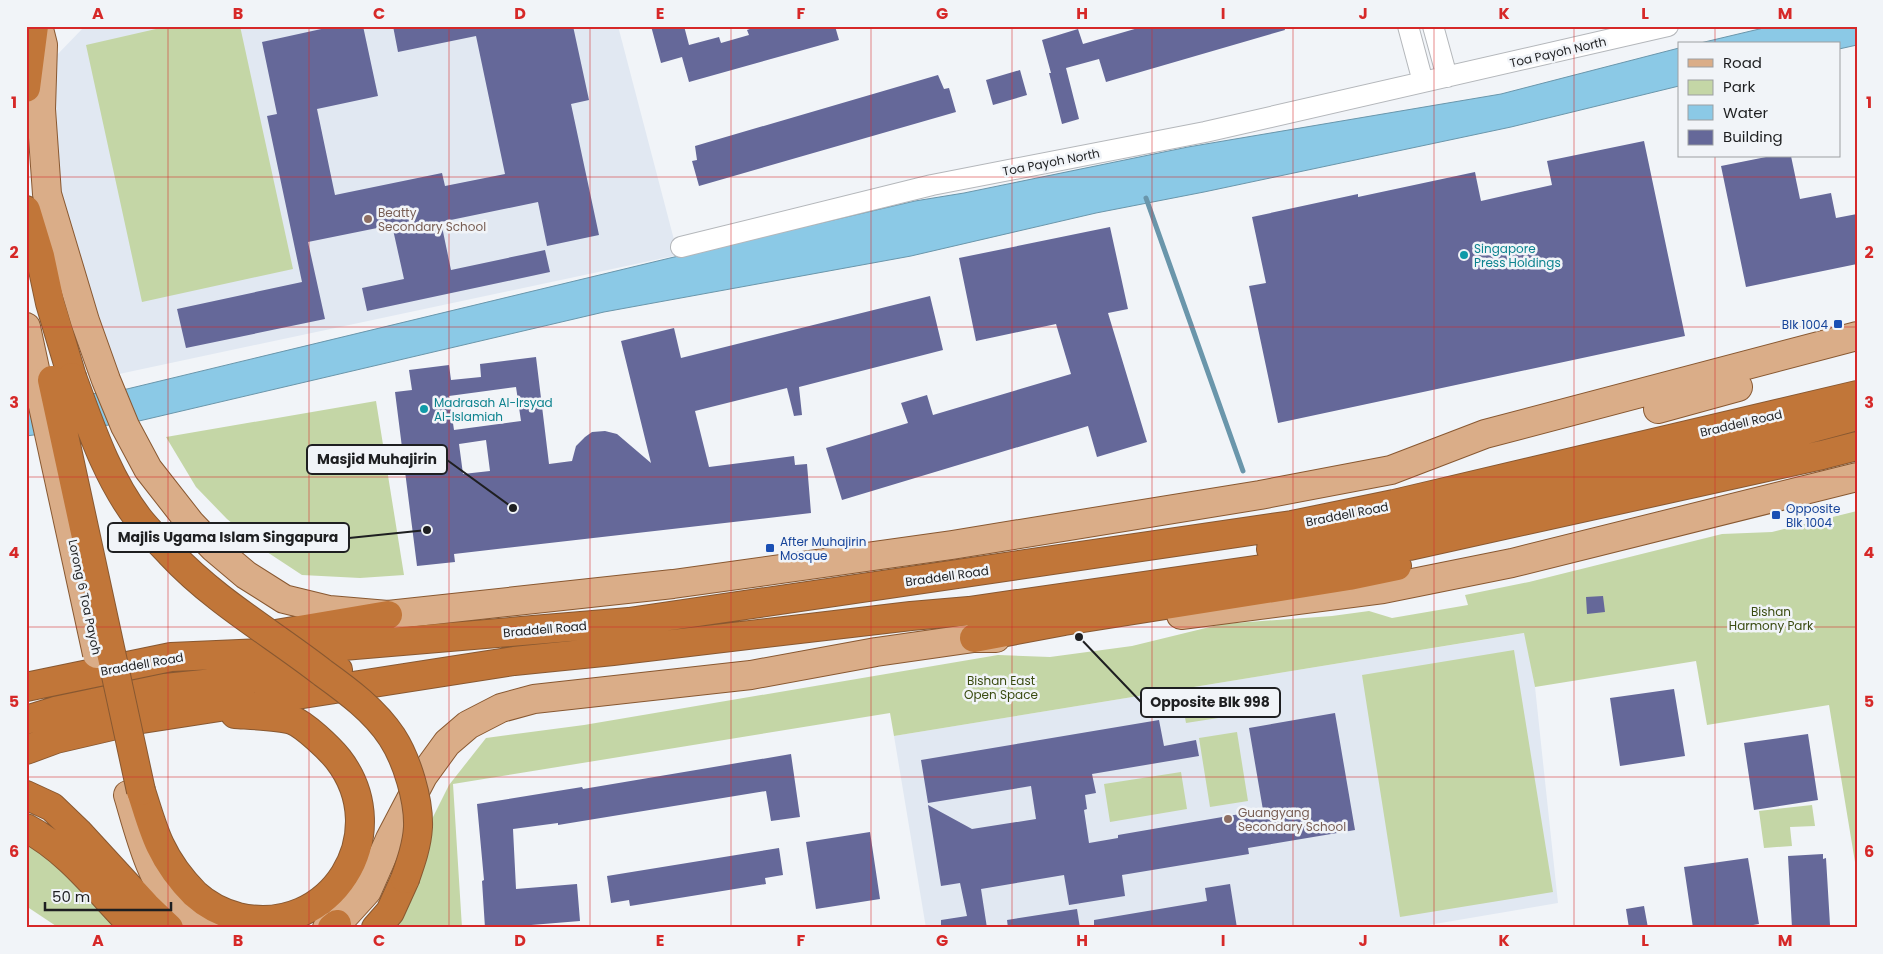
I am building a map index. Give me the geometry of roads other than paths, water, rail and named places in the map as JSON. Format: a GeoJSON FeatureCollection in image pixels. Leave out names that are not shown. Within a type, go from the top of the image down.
{"type":"FeatureCollection","features":[{"type":"Feature","properties":{"kind":"highway"},"geometry":{"type":"LineString","coordinates":[[26,88],[34,26]]}},
{"type":"Feature","properties":{"kind":"highway"},"geometry":{"type":"LineString","coordinates":[[26,210],[40,256],[50,303],[54,380],[102,455],[138,518],[173,556],[208,588],[352,694],[392,737],[406,764],[415,799],[418,827],[413,856],[390,912],[376,928]]}},
{"type":"Feature","properties":{"kind":"highway"},"geometry":{"type":"LineString","coordinates":[[26,232],[28,260],[54,380],[135,793],[160,845],[177,873],[195,894],[211,906],[231,915],[254,921],[275,919],[298,913],[322,900],[339,884],[357,850],[360,829],[359,804],[354,785],[343,766],[330,748],[292,720],[192,711]]}},
{"type":"Feature","properties":{"kind":"highway","name":"Braddell Road"},"geometry":{"type":"LineString","coordinates":[[26,687],[172,657],[260,653],[629,622],[1292,525],[1394,504],[1857,396]]}},
{"type":"Feature","properties":{"kind":"highway"},"geometry":{"type":"LineString","coordinates":[[930,614],[963,598],[1299,545],[1405,524],[1716,454],[1857,416]]}},
{"type":"Feature","properties":{"kind":"highway"},"geometry":{"type":"LineString","coordinates":[[26,750],[56,739],[142,720],[514,661],[969,611],[1298,564],[1411,554],[1624,512],[1857,446]]}},
{"type":"Feature","properties":{"kind":"highway"},"geometry":{"type":"LineString","coordinates":[[974,638],[1064,621],[1349,576],[1411,554]]}},
{"type":"Feature","properties":{"kind":"highway"},"geometry":{"type":"LineString","coordinates":[[172,657],[213,643],[302,631],[388,615]]}},
{"type":"Feature","properties":{"kind":"highway"},"geometry":{"type":"LineString","coordinates":[[26,720],[55,711],[165,688],[360,668],[514,661]]}},
{"type":"Feature","properties":{"kind":"highway"},"geometry":{"type":"LineString","coordinates":[[26,795],[52,807],[169,928]]}},
{"type":"Feature","properties":{"kind":"highway"},"geometry":{"type":"LineString","coordinates":[[26,828],[41,836],[71,861],[134,928]]}},
{"type":"Feature","properties":{"kind":"main road"},"geometry":{"type":"LineString","coordinates":[[39,26],[43,45],[41,109],[47,194],[66,262],[106,380],[125,426],[148,469],[180,510],[214,548],[246,575],[284,599],[329,610],[388,615],[673,584],[852,560],[1250,497],[1492,450],[1699,398],[1857,355]]}},
{"type":"Feature","properties":{"kind":"main road"},"geometry":{"type":"LineString","coordinates":[[26,327],[54,380]]}},
{"type":"Feature","properties":{"kind":"main road"},"geometry":{"type":"LineString","coordinates":[[1391,470],[1485,434],[1857,336]]}},
{"type":"Feature","properties":{"kind":"main road"},"geometry":{"type":"LineString","coordinates":[[332,927],[367,891],[390,839],[424,776],[447,743],[468,725],[502,708],[534,699],[751,676],[859,654],[974,638],[1030,635],[1383,589],[1512,563],[1857,477]]}},
{"type":"Feature","properties":{"kind":"main road"},"geometry":{"type":"LineString","coordinates":[[135,793],[144,846],[165,891],[177,907],[210,928]]}},
{"type":"Feature","properties":{"kind":"street"},"geometry":{"type":"LineString","coordinates":[[1408,26],[1423,82]]}},
{"type":"Feature","properties":{"kind":"street"},"geometry":{"type":"LineString","coordinates":[[1434,26],[1448,77]]}},
{"type":"Feature","properties":{"kind":"street","name":"Toa Payoh North"},"geometry":{"type":"LineString","coordinates":[[681,247],[932,185],[1205,132],[1668,26]]}},
{"type":"Feature","properties":{"kind":"water"},"geometry":{"type":"Polygon","coordinates":[[[1772,26],[1857,26],[1857,45],[1840,49],[1840,42],[1704,42],[1772,26]]]}},
{"type":"Feature","properties":{"kind":"water"},"geometry":{"type":"Polygon","coordinates":[[[1678,48],[1678,86],[1511,127],[1096,213],[911,256],[604,312],[139,421],[26,436],[26,403],[127,389],[915,201],[964,193],[1188,147],[1501,94],[1678,48]]]}},
{"type":"Feature","properties":{"kind":"waterway"},"geometry":{"type":"LineString","coordinates":[[1146,198],[1243,471]]}},
{"type":"Feature","properties":{"kind":"place","name":"Beatty Secondary School"},"geometry":{"type":"Point","coordinates":[368,219]}},
{"type":"Feature","properties":{"kind":"place","name":"Singapore Press Holdings"},"geometry":{"type":"Point","coordinates":[1464,255]}},
{"type":"Feature","properties":{"kind":"place","name":"Blk 1004"},"geometry":{"type":"Point","coordinates":[1838,324]}},
{"type":"Feature","properties":{"kind":"place","name":"Madrasah Al-Irsyad Al-Islamiah"},"geometry":{"type":"Point","coordinates":[424,409]}},
{"type":"Feature","properties":{"kind":"place","name":"Masjid Muhajirin"},"geometry":{"type":"Point","coordinates":[513,508]}},
{"type":"Feature","properties":{"kind":"place","name":"Opposite Blk 1004"},"geometry":{"type":"Point","coordinates":[1776,515]}},
{"type":"Feature","properties":{"kind":"place","name":"Majlis Ugama Islam Singapura"},"geometry":{"type":"Point","coordinates":[427,530]}},
{"type":"Feature","properties":{"kind":"place","name":"After Muhajirin Mosque"},"geometry":{"type":"Point","coordinates":[770,548]}},
{"type":"Feature","properties":{"kind":"place","name":"Opposite Blk 998"},"geometry":{"type":"Point","coordinates":[1079,637]}},
{"type":"Feature","properties":{"kind":"place","name":"Guangyang Secondary School"},"geometry":{"type":"Point","coordinates":[1228,819]}},
{"type":"Feature","properties":{"kind":"park label","name":"Bishan Harmony Park"},"geometry":{"type":"Point","coordinates":[1771,618]}},
{"type":"Feature","properties":{"kind":"park label","name":"Bishan East Open Space"},"geometry":{"type":"Point","coordinates":[1001,687]}}]}
